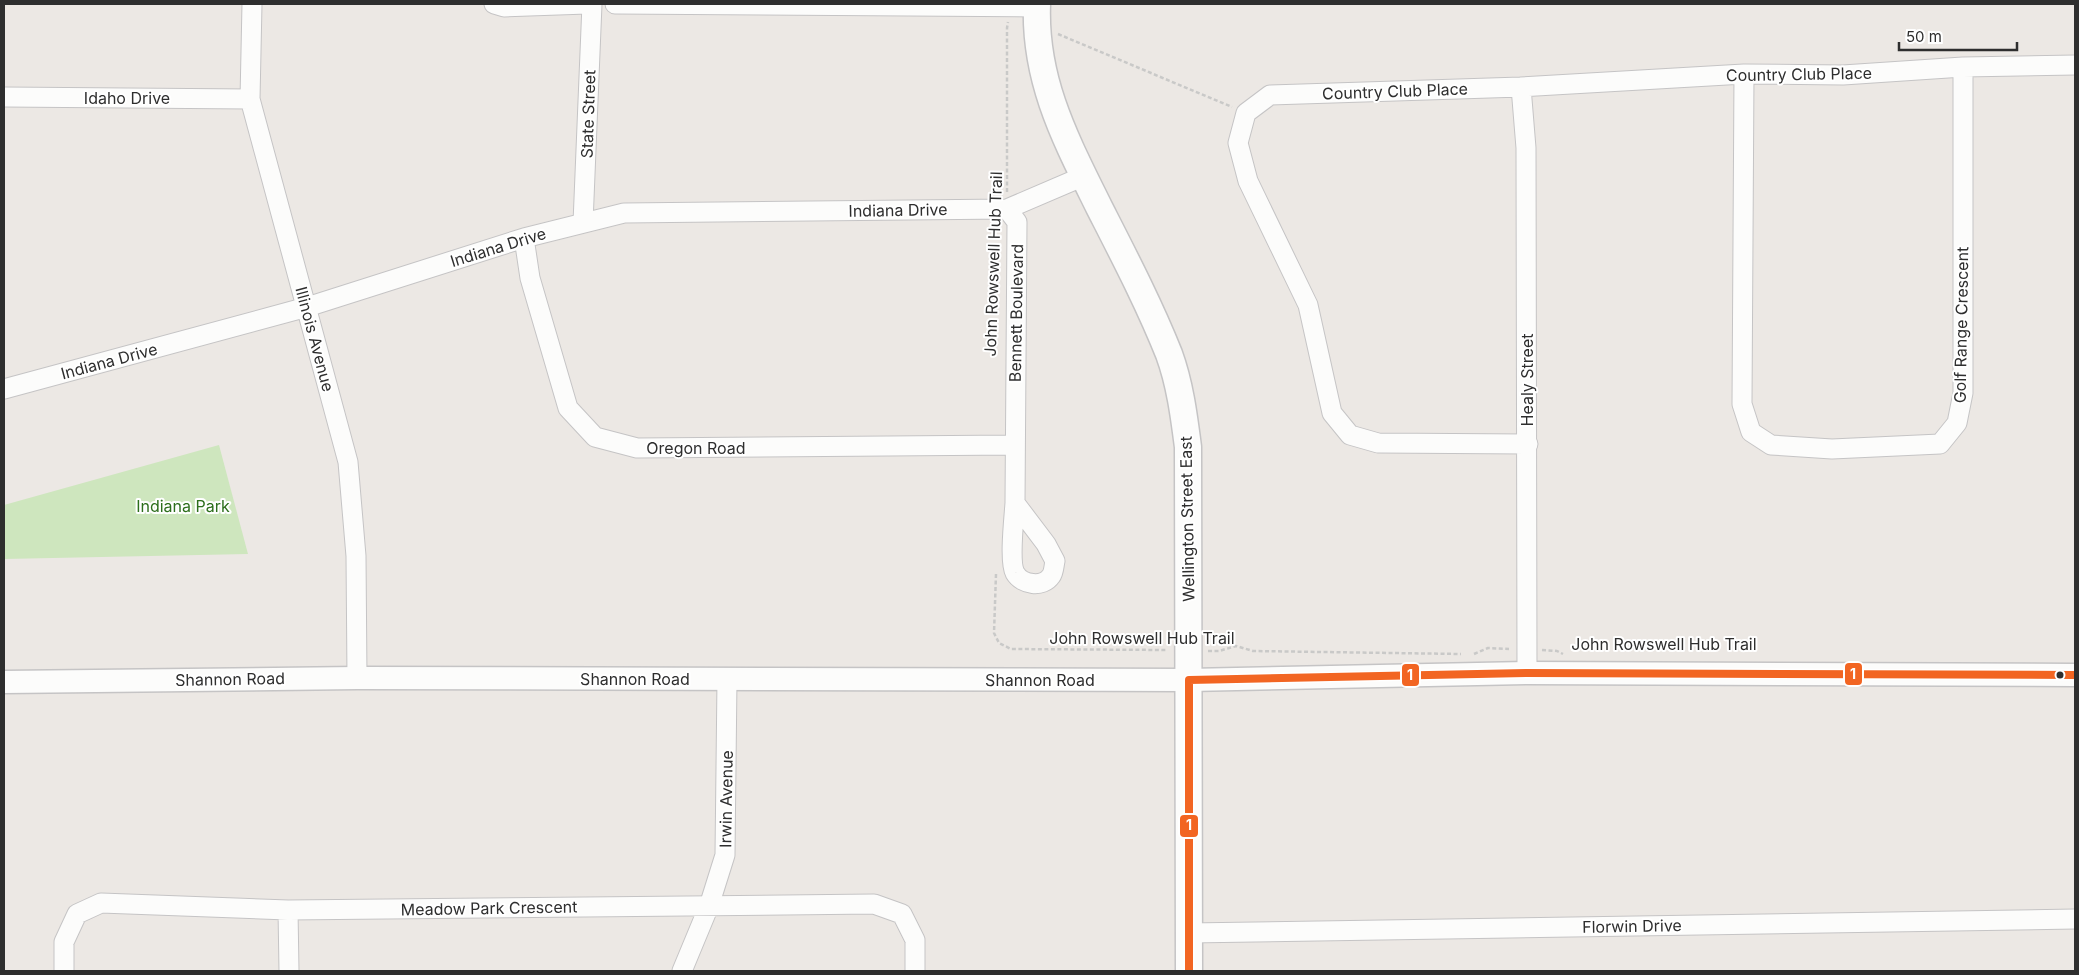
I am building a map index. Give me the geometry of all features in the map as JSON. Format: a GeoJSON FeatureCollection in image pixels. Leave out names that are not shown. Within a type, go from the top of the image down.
{"type":"FeatureCollection","features":[{"type":"Feature","properties":{"kind":"main road","name":"Wellington Street East"},"geometry":{"type":"LineString","coordinates":[[1029,6],[1036,30],[1044,81],[1056,114],[1084,176],[1144,297],[1170,357],[1182,404],[1188,447],[1189,971]]}},
{"type":"Feature","properties":{"kind":"street","name":"Illinois Avenue"},"geometry":{"type":"LineString","coordinates":[[252,4],[250,99],[348,462],[356,556],[357,678]]}},
{"type":"Feature","properties":{"kind":"street"},"geometry":{"type":"LineString","coordinates":[[494,4],[504,8],[587,4]]}},
{"type":"Feature","properties":{"kind":"street","name":"State Street"},"geometry":{"type":"LineString","coordinates":[[584,224],[592,4]]}},
{"type":"Feature","properties":{"kind":"street"},"geometry":{"type":"LineString","coordinates":[[615,4],[1029,6]]}},
{"type":"Feature","properties":{"kind":"street","name":"Country Club Place"},"geometry":{"type":"LineString","coordinates":[[1246,113],[1270,95],[1521,87],[1744,74],[1843,75],[1963,67],[2075,64]]}},
{"type":"Feature","properties":{"kind":"street","name":"Golf Range Crescent"},"geometry":{"type":"LineString","coordinates":[[1744,74],[1742,404],[1751,432],[1771,445],[1832,449],[1940,444],[1957,423],[1963,393],[1963,67]]}},
{"type":"Feature","properties":{"kind":"street","name":"Healy Street"},"geometry":{"type":"LineString","coordinates":[[1521,87],[1526,148],[1527,673]]}},
{"type":"Feature","properties":{"kind":"street","name":"Idaho Drive"},"geometry":{"type":"LineString","coordinates":[[4,97],[250,99]]}},
{"type":"Feature","properties":{"kind":"street"},"geometry":{"type":"LineString","coordinates":[[1246,113],[1238,143],[1248,181],[1308,305],[1332,413],[1350,435],[1378,443],[1528,444]]}},
{"type":"Feature","properties":{"kind":"street"},"geometry":{"type":"LineString","coordinates":[[1008,208],[1084,176]]}},
{"type":"Feature","properties":{"kind":"street","name":"Indiana Drive"},"geometry":{"type":"LineString","coordinates":[[4,389],[307,307],[524,238],[624,213],[1008,208]]}},
{"type":"Feature","properties":{"kind":"street","name":"Bennett Boulevard"},"geometry":{"type":"LineString","coordinates":[[1008,208],[1017,222],[1014,503]]}},
{"type":"Feature","properties":{"kind":"street","name":"Oregon Road"},"geometry":{"type":"LineString","coordinates":[[524,238],[530,278],[568,408],[595,437],[637,448],[1014,445]]}},
{"type":"Feature","properties":{"kind":"street","name":"Shannon Road"},"geometry":{"type":"LineString","coordinates":[[4,682],[357,678],[1188,680],[1527,673],[2075,675]]}},
{"type":"Feature","properties":{"kind":"street","name":"Irwin Avenue"},"geometry":{"type":"LineString","coordinates":[[682,971],[709,906],[725,855],[727,679]]}},
{"type":"Feature","properties":{"kind":"street","name":"Meadow Park Crescent"},"geometry":{"type":"LineString","coordinates":[[64,971],[64,942],[77,914],[100,903],[288,910],[874,904],[902,914],[915,940],[915,971]]}},
{"type":"Feature","properties":{"kind":"street"},"geometry":{"type":"LineString","coordinates":[[288,910],[289,971]]}},
{"type":"Feature","properties":{"kind":"street","name":"Florwin Drive"},"geometry":{"type":"LineString","coordinates":[[1189,933],[2075,919]]}},
{"type":"Feature","properties":{"kind":"path","name":"John Rowswell Hub Trail"},"geometry":{"type":"LineString","coordinates":[[1008,208],[1007,28],[1029,6]]}},
{"type":"Feature","properties":{"kind":"path"},"geometry":{"type":"LineString","coordinates":[[1058,34],[1246,113]]}},
{"type":"Feature","properties":{"kind":"path","name":"John Rowswell Hub Trail"},"geometry":{"type":"LineString","coordinates":[[996,574],[994,633],[999,643],[1011,650],[1219,651],[1236,646],[1253,651],[1464,654]]}},
{"type":"Feature","properties":{"kind":"path","name":"John Rowswell Hub Trail"},"geometry":{"type":"LineString","coordinates":[[1474,654],[1488,648],[1557,650],[1567,656]]}},
{"type":"Feature","properties":{"kind":"green space","name":"Indiana Park"},"geometry":{"type":"Polygon","coordinates":[[[219,445],[248,554],[4,559],[4,505],[219,445]]]}},
{"type":"Feature","properties":{"kind":"transit line","name":"1"},"geometry":{"type":"LineString","coordinates":[[1189,680],[1527,673],[2075,675]]}},
{"type":"Feature","properties":{"kind":"transit line","name":"1"},"geometry":{"type":"LineString","coordinates":[[1189,680],[1189,971]]}}]}
